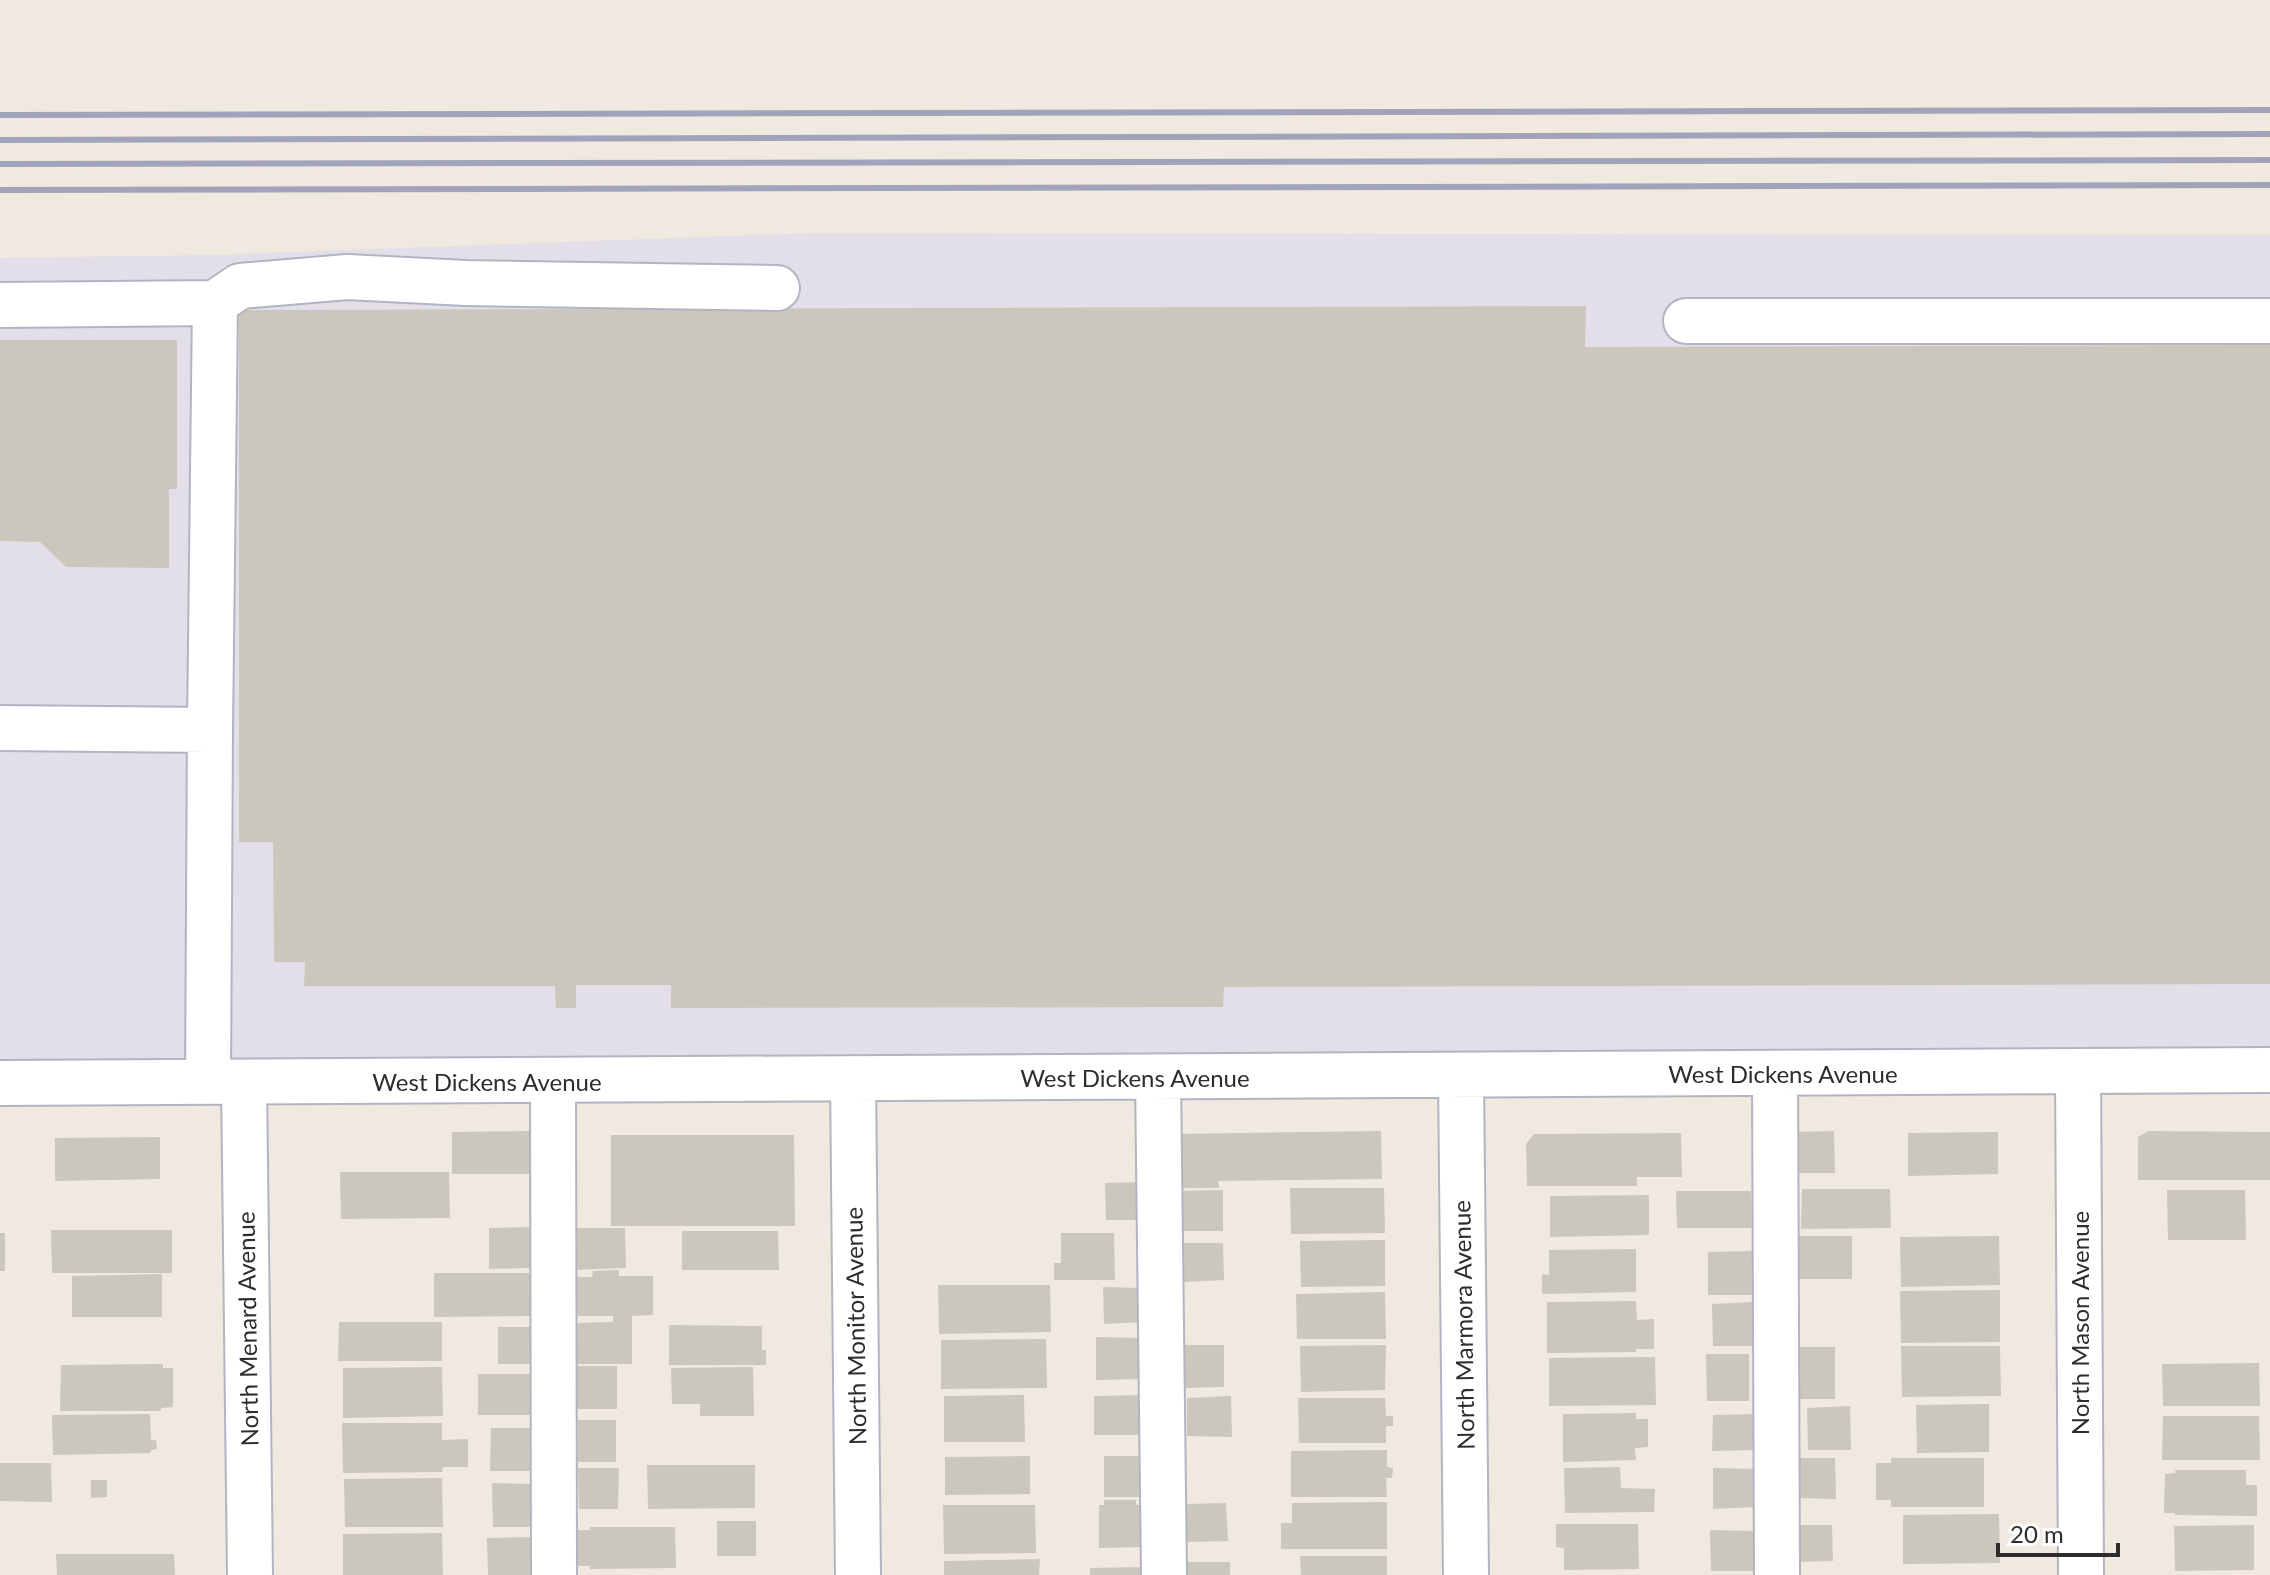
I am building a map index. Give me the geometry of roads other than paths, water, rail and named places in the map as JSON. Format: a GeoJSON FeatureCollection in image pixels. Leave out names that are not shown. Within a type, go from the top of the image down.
{"type":"FeatureCollection","features":[{"type":"Feature","properties":{"kind":"street"},"geometry":{"type":"LineString","coordinates":[[0,305],[215,303],[240,286],[347,277],[482,283],[777,288]]}},
{"type":"Feature","properties":{"kind":"street","name":"North Menard Avenue"},"geometry":{"type":"LineString","coordinates":[[215,303],[210,730],[250,1575]]}},
{"type":"Feature","properties":{"kind":"street"},"geometry":{"type":"LineString","coordinates":[[1686,321],[2270,321]]}},
{"type":"Feature","properties":{"kind":"street"},"geometry":{"type":"LineString","coordinates":[[0,728],[210,730]]}},
{"type":"Feature","properties":{"kind":"street","name":"West Dickens Avenue"},"geometry":{"type":"LineString","coordinates":[[0,1083],[2270,1070]]}},
{"type":"Feature","properties":{"kind":"street","name":"North Mason Avenue"},"geometry":{"type":"LineString","coordinates":[[2078,1071],[2081,1575]]}},
{"type":"Feature","properties":{"kind":"street"},"geometry":{"type":"LineString","coordinates":[[1775,1073],[1777,1575]]}},
{"type":"Feature","properties":{"kind":"street","name":"North Marmora Avenue"},"geometry":{"type":"LineString","coordinates":[[1461,1075],[1466,1575]]}},
{"type":"Feature","properties":{"kind":"street"},"geometry":{"type":"LineString","coordinates":[[1158,1077],[1164,1575]]}},
{"type":"Feature","properties":{"kind":"street","name":"North Monitor Avenue"},"geometry":{"type":"LineString","coordinates":[[853,1078],[858,1575]]}},
{"type":"Feature","properties":{"kind":"street"},"geometry":{"type":"LineString","coordinates":[[553,1080],[554,1575]]}},
{"type":"Feature","properties":{"kind":"railway"},"geometry":{"type":"LineString","coordinates":[[0,115],[2270,110]]}},
{"type":"Feature","properties":{"kind":"railway"},"geometry":{"type":"LineString","coordinates":[[0,140],[2270,134]]}},
{"type":"Feature","properties":{"kind":"railway"},"geometry":{"type":"LineString","coordinates":[[0,164],[2270,160]]}},
{"type":"Feature","properties":{"kind":"railway"},"geometry":{"type":"LineString","coordinates":[[0,190],[2270,185]]}}]}
